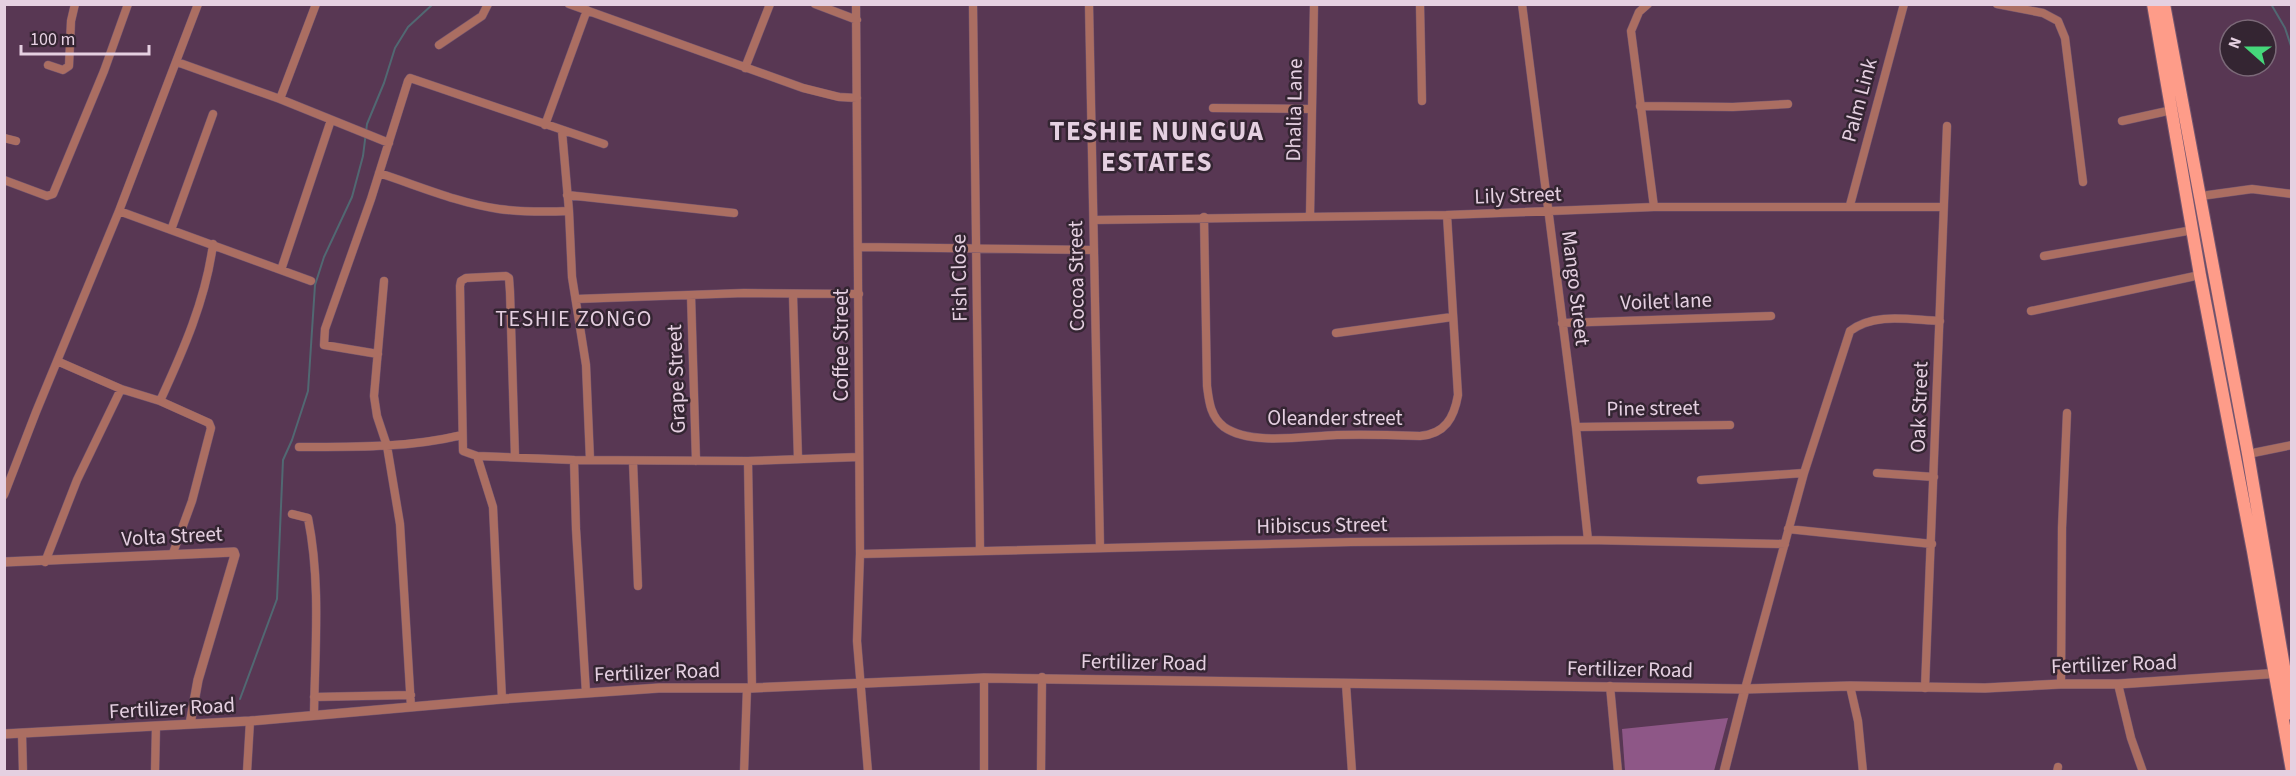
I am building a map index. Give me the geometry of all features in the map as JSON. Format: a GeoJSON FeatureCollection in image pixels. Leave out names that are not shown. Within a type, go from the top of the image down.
{"type":"FeatureCollection","features":[{"type":"Feature","properties":{"kind":"main road"},"geometry":{"type":"LineString","coordinates":[[2153,4],[2200,275],[2253,551],[2279,673],[2292,714]]}},
{"type":"Feature","properties":{"kind":"main road"},"geometry":{"type":"LineString","coordinates":[[2164,4],[2248,454],[2292,771]]}},
{"type":"Feature","properties":{"kind":"street"},"geometry":{"type":"LineString","coordinates":[[48,65],[63,70],[69,66],[71,21],[75,4]]}},
{"type":"Feature","properties":{"kind":"street"},"geometry":{"type":"LineString","coordinates":[[4,180],[47,196],[53,194],[100,81],[128,4]]}},
{"type":"Feature","properties":{"kind":"street"},"geometry":{"type":"LineString","coordinates":[[4,495],[119,211],[198,4]]}},
{"type":"Feature","properties":{"kind":"street"},"geometry":{"type":"LineString","coordinates":[[280,99],[316,4]]}},
{"type":"Feature","properties":{"kind":"street"},"geometry":{"type":"LineString","coordinates":[[439,45],[477,19],[488,4]]}},
{"type":"Feature","properties":{"kind":"street"},"geometry":{"type":"LineString","coordinates":[[569,4],[824,94],[857,98]]}},
{"type":"Feature","properties":{"kind":"street"},"geometry":{"type":"LineString","coordinates":[[745,68],[770,4]]}},
{"type":"Feature","properties":{"kind":"street"},"geometry":{"type":"LineString","coordinates":[[816,4],[856,21]]}},
{"type":"Feature","properties":{"kind":"street","name":"Coffee Street"},"geometry":{"type":"LineString","coordinates":[[856,4],[860,554],[857,641],[868,771]]}},
{"type":"Feature","properties":{"kind":"street","name":"Fish Close"},"geometry":{"type":"LineString","coordinates":[[973,4],[980,551]]}},
{"type":"Feature","properties":{"kind":"street","name":"Cocoa Street"},"geometry":{"type":"LineString","coordinates":[[1089,4],[1100,548]]}},
{"type":"Feature","properties":{"kind":"street","name":"Dhalia Lane"},"geometry":{"type":"LineString","coordinates":[[1310,216],[1314,4]]}},
{"type":"Feature","properties":{"kind":"street"},"geometry":{"type":"LineString","coordinates":[[1420,4],[1422,101]]}},
{"type":"Feature","properties":{"kind":"street","name":"Mango Street"},"geometry":{"type":"LineString","coordinates":[[1522,4],[1576,427],[1588,540]]}},
{"type":"Feature","properties":{"kind":"street"},"geometry":{"type":"LineString","coordinates":[[1648,4],[1639,12],[1631,31],[1654,207]]}},
{"type":"Feature","properties":{"kind":"street","name":"Palm Link"},"geometry":{"type":"LineString","coordinates":[[1850,206],[1904,4]]}},
{"type":"Feature","properties":{"kind":"street"},"geometry":{"type":"LineString","coordinates":[[1997,4],[2043,13],[2058,21],[2065,38],[2084,182]]}},
{"type":"Feature","properties":{"kind":"street"},"geometry":{"type":"LineString","coordinates":[[545,124],[586,10]]}},
{"type":"Feature","properties":{"kind":"street"},"geometry":{"type":"LineString","coordinates":[[177,62],[280,99],[388,143]]}},
{"type":"Feature","properties":{"kind":"street"},"geometry":{"type":"LineString","coordinates":[[378,354],[324,345],[325,329],[410,78],[604,144]]}},
{"type":"Feature","properties":{"kind":"street"},"geometry":{"type":"LineString","coordinates":[[1640,106],[1726,107],[1788,104]]}},
{"type":"Feature","properties":{"kind":"street"},"geometry":{"type":"LineString","coordinates":[[1213,108],[1311,109]]}},
{"type":"Feature","properties":{"kind":"street"},"geometry":{"type":"LineString","coordinates":[[2122,121],[2172,110]]}},
{"type":"Feature","properties":{"kind":"street"},"geometry":{"type":"LineString","coordinates":[[171,230],[213,114]]}},
{"type":"Feature","properties":{"kind":"street"},"geometry":{"type":"LineString","coordinates":[[281,270],[331,120]]}},
{"type":"Feature","properties":{"kind":"street","name":"Oak Street"},"geometry":{"type":"LineString","coordinates":[[1925,688],[1947,126]]}},
{"type":"Feature","properties":{"kind":"street"},"geometry":{"type":"LineString","coordinates":[[562,131],[572,277],[586,365],[590,460]]}},
{"type":"Feature","properties":{"kind":"street"},"geometry":{"type":"LineString","coordinates":[[4,138],[16,141]]}},
{"type":"Feature","properties":{"kind":"street"},"geometry":{"type":"LineString","coordinates":[[379,173],[457,200],[483,206],[529,211],[569,211]]}},
{"type":"Feature","properties":{"kind":"street"},"geometry":{"type":"LineString","coordinates":[[2201,196],[2252,189],[2292,194]]}},
{"type":"Feature","properties":{"kind":"street"},"geometry":{"type":"LineString","coordinates":[[567,195],[734,213]]}},
{"type":"Feature","properties":{"kind":"street","name":"Lily Street"},"geometry":{"type":"LineString","coordinates":[[1094,220],[1548,213],[1654,207],[1943,207]]}},
{"type":"Feature","properties":{"kind":"street"},"geometry":{"type":"LineString","coordinates":[[119,211],[311,280]]}},
{"type":"Feature","properties":{"kind":"street","name":"Oleander street"},"geometry":{"type":"LineString","coordinates":[[1204,217],[1207,386],[1211,412],[1223,426],[1242,436],[1270,438],[1432,435],[1446,427],[1455,411],[1456,403],[1447,215]]}},
{"type":"Feature","properties":{"kind":"street"},"geometry":{"type":"LineString","coordinates":[[2044,256],[2193,230]]}},
{"type":"Feature","properties":{"kind":"street"},"geometry":{"type":"LineString","coordinates":[[160,401],[181,354],[206,285],[213,244]]}},
{"type":"Feature","properties":{"kind":"street"},"geometry":{"type":"LineString","coordinates":[[859,248],[977,247],[1094,250]]}},
{"type":"Feature","properties":{"kind":"street"},"geometry":{"type":"LineString","coordinates":[[2031,311],[2200,275]]}},
{"type":"Feature","properties":{"kind":"street"},"geometry":{"type":"LineString","coordinates":[[515,457],[508,277],[466,278],[461,281],[463,451],[477,456],[633,461],[748,461],[859,457]]}},
{"type":"Feature","properties":{"kind":"street"},"geometry":{"type":"LineString","coordinates":[[384,281],[374,396],[377,416],[387,446],[400,524],[411,707]]}},
{"type":"Feature","properties":{"kind":"street"},"geometry":{"type":"LineString","coordinates":[[576,299],[744,293],[859,294]]}},
{"type":"Feature","properties":{"kind":"street"},"geometry":{"type":"LineString","coordinates":[[793,295],[798,459]]}},
{"type":"Feature","properties":{"kind":"street","name":"Grape Street"},"geometry":{"type":"LineString","coordinates":[[691,296],[696,461]]}},
{"type":"Feature","properties":{"kind":"street","name":"Voilet lane"},"geometry":{"type":"LineString","coordinates":[[1562,323],[1771,316]]}},
{"type":"Feature","properties":{"kind":"street"},"geometry":{"type":"LineString","coordinates":[[1336,333],[1452,317]]}},
{"type":"Feature","properties":{"kind":"street"},"geometry":{"type":"LineString","coordinates":[[1724,771],[1804,473],[1850,331],[1859,324],[1873,320],[1940,321]]}},
{"type":"Feature","properties":{"kind":"street"},"geometry":{"type":"LineString","coordinates":[[57,361],[121,389],[160,401],[206,421],[211,428],[192,501],[173,553]]}},
{"type":"Feature","properties":{"kind":"street"},"geometry":{"type":"LineString","coordinates":[[45,561],[77,480],[121,389]]}},
{"type":"Feature","properties":{"kind":"street"},"geometry":{"type":"LineString","coordinates":[[2061,684],[2062,528],[2067,413]]}},
{"type":"Feature","properties":{"kind":"street","name":"Pine street"},"geometry":{"type":"LineString","coordinates":[[1576,427],[1730,425]]}},
{"type":"Feature","properties":{"kind":"street"},"geometry":{"type":"LineString","coordinates":[[299,447],[387,446],[424,443],[462,435]]}},
{"type":"Feature","properties":{"kind":"street"},"geometry":{"type":"LineString","coordinates":[[2248,454],[2292,445]]}},
{"type":"Feature","properties":{"kind":"street"},"geometry":{"type":"LineString","coordinates":[[477,456],[493,507],[502,699]]}},
{"type":"Feature","properties":{"kind":"street"},"geometry":{"type":"LineString","coordinates":[[574,460],[586,693]]}},
{"type":"Feature","properties":{"kind":"street"},"geometry":{"type":"LineString","coordinates":[[633,461],[638,586]]}},
{"type":"Feature","properties":{"kind":"street"},"geometry":{"type":"LineString","coordinates":[[744,771],[750,688],[748,461]]}},
{"type":"Feature","properties":{"kind":"street"},"geometry":{"type":"LineString","coordinates":[[1701,480],[1804,473]]}},
{"type":"Feature","properties":{"kind":"street"},"geometry":{"type":"LineString","coordinates":[[1877,473],[1934,477]]}},
{"type":"Feature","properties":{"kind":"street"},"geometry":{"type":"LineString","coordinates":[[292,514],[308,518],[314,556],[314,714]]}},
{"type":"Feature","properties":{"kind":"street"},"geometry":{"type":"LineString","coordinates":[[1788,529],[1932,544]]}},
{"type":"Feature","properties":{"kind":"street","name":"Hibiscus Street"},"geometry":{"type":"LineString","coordinates":[[860,554],[1588,540],[1785,544]]}},
{"type":"Feature","properties":{"kind":"street","name":"Volta Street"},"geometry":{"type":"LineString","coordinates":[[4,562],[230,550],[236,553],[198,680],[190,724]]}},
{"type":"Feature","properties":{"kind":"street","name":"Fertilizer Road"},"geometry":{"type":"LineString","coordinates":[[4,734],[250,721],[314,714],[659,688],[750,688],[984,678],[1042,677],[1346,684],[1925,688],[2118,684],[2279,673]]}},
{"type":"Feature","properties":{"kind":"street"},"geometry":{"type":"LineString","coordinates":[[1041,771],[1042,677]]}},
{"type":"Feature","properties":{"kind":"street"},"geometry":{"type":"LineString","coordinates":[[984,678],[984,771]]}},
{"type":"Feature","properties":{"kind":"street"},"geometry":{"type":"LineString","coordinates":[[1346,684],[1352,771]]}},
{"type":"Feature","properties":{"kind":"street"},"geometry":{"type":"LineString","coordinates":[[2118,684],[2131,738],[2143,771]]}},
{"type":"Feature","properties":{"kind":"street"},"geometry":{"type":"LineString","coordinates":[[1610,686],[1618,771]]}},
{"type":"Feature","properties":{"kind":"street"},"geometry":{"type":"LineString","coordinates":[[1850,686],[1858,721],[1863,771]]}},
{"type":"Feature","properties":{"kind":"street"},"geometry":{"type":"LineString","coordinates":[[314,697],[411,695]]}},
{"type":"Feature","properties":{"kind":"street"},"geometry":{"type":"LineString","coordinates":[[247,771],[250,721]]}},
{"type":"Feature","properties":{"kind":"street"},"geometry":{"type":"LineString","coordinates":[[155,771],[156,726]]}},
{"type":"Feature","properties":{"kind":"street"},"geometry":{"type":"LineString","coordinates":[[22,734],[23,771]]}},
{"type":"Feature","properties":{"kind":"shaded area"},"geometry":{"type":"Polygon","coordinates":[[[1728,718],[1714,771],[1625,771],[1622,729],[1728,718]]]}},
{"type":"Feature","properties":{"kind":"waterway"},"geometry":{"type":"LineString","coordinates":[[240,699],[277,599],[283,460],[308,391],[315,285],[324,257],[352,197],[363,156],[367,124],[395,48],[408,27],[433,4]]}},
{"type":"Feature","properties":{"kind":"waterway"},"geometry":{"type":"LineString","coordinates":[[2271,4],[2285,28],[2292,49]]}},
{"type":"Feature","properties":{"kind":"district","name":"TESHIE NUNGUA ESTATES"},"geometry":{"type":"Point","coordinates":[1157,146]}},
{"type":"Feature","properties":{"kind":"district","name":"TESHIE ZONGO"},"geometry":{"type":"Point","coordinates":[574,318]}}]}
